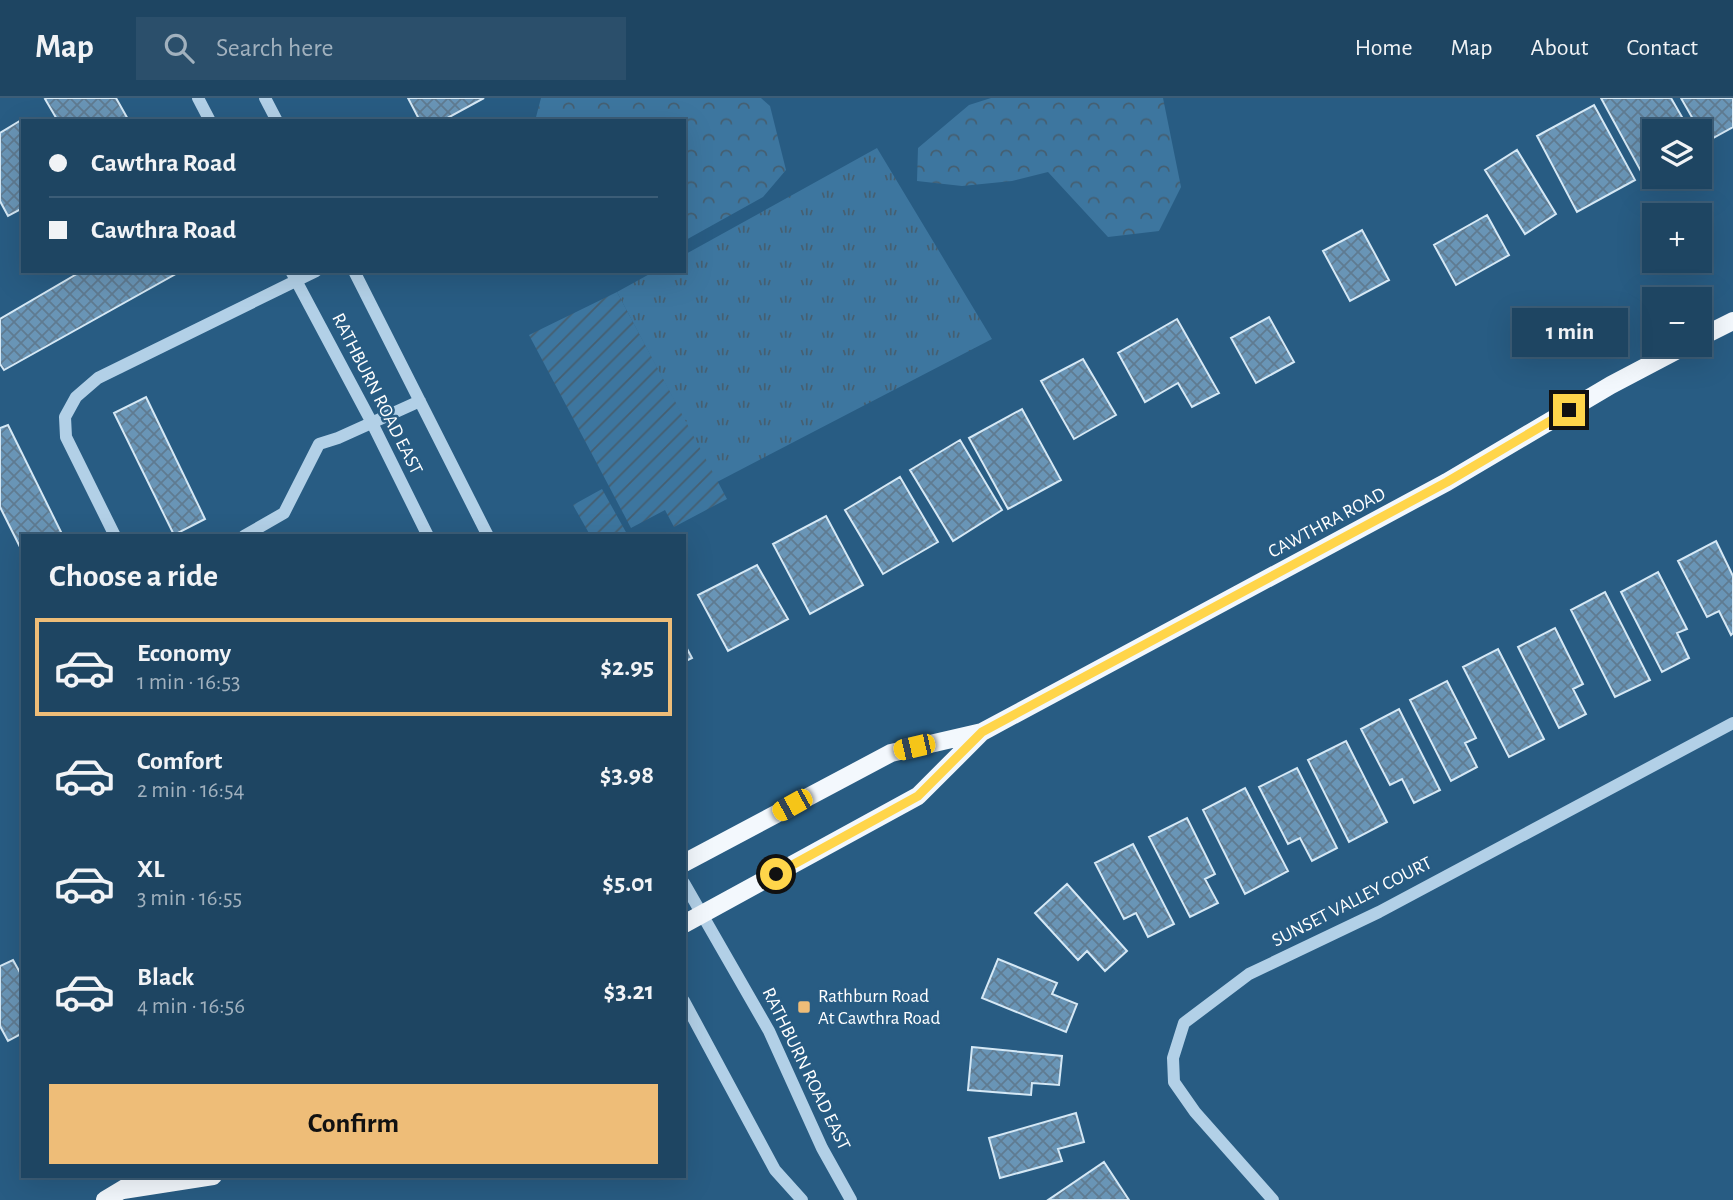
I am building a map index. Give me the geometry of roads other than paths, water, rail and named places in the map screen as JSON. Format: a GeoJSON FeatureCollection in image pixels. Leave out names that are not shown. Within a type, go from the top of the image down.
{"type":"FeatureCollection","features":[{"type":"Feature","properties":{"kind":"main road"},"geometry":{"type":"LineString","coordinates":[[1712,332],[1733,321]]}},
{"type":"Feature","properties":{"kind":"main road","name":"CAWTHRA ROAD"},"geometry":{"type":"LineString","coordinates":[[686,862],[891,752],[982,732],[1447,482],[1611,385],[1664,357]]}},
{"type":"Feature","properties":{"kind":"main road","name":"CAWTHRA ROAD"},"geometry":{"type":"LineString","coordinates":[[686,923],[918,796],[982,732]]}},
{"type":"Feature","properties":{"kind":"main road"},"geometry":{"type":"LineString","coordinates":[[105,1200],[138,1178]]}},
{"type":"Feature","properties":{"kind":"main road"},"geometry":{"type":"LineString","coordinates":[[122,1190],[200,1178]]}},
{"type":"Feature","properties":{"kind":"street"},"geometry":{"type":"LineString","coordinates":[[198,98],[209,119]]}},
{"type":"Feature","properties":{"kind":"street"},"geometry":{"type":"LineString","coordinates":[[265,98],[276,119]]}},
{"type":"Feature","properties":{"kind":"street","name":"RATHBURN ROAD EAST"},"geometry":{"type":"LineString","coordinates":[[355,273],[487,534]]}},
{"type":"Feature","properties":{"kind":"street"},"geometry":{"type":"LineString","coordinates":[[114,534],[66,437],[65,416],[76,397],[98,378],[294,276]]}},
{"type":"Feature","properties":{"kind":"street","name":"RATHBURN ROAD EAST"},"geometry":{"type":"LineString","coordinates":[[294,276],[427,534]]}},
{"type":"Feature","properties":{"kind":"street"},"geometry":{"type":"LineString","coordinates":[[247,534],[284,513],[319,444],[372,424],[420,401]]}},
{"type":"Feature","properties":{"kind":"street","name":"SUNSET VALLEY COURT"},"geometry":{"type":"LineString","coordinates":[[1273,1200],[1195,1112],[1174,1082],[1173,1058],[1184,1023],[1249,974],[1379,912],[1733,723]]}},
{"type":"Feature","properties":{"kind":"street","name":"RATHBURN ROAD EAST"},"geometry":{"type":"LineString","coordinates":[[686,887],[769,1031],[822,1148],[851,1200]]}},
{"type":"Feature","properties":{"kind":"street"},"geometry":{"type":"LineString","coordinates":[[686,1005],[775,1170],[802,1200]]}},
{"type":"Feature","properties":{"kind":"place","name":"Rathburn Road At Cawthra Road"},"geometry":{"type":"Point","coordinates":[804,1007]}}]}
